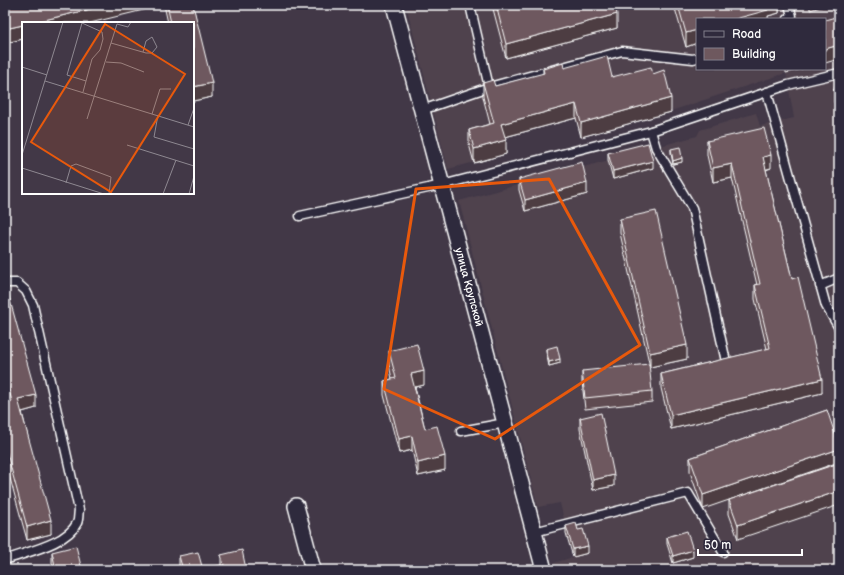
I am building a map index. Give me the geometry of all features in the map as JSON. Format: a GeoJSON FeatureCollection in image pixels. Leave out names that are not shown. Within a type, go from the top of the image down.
{"type":"FeatureCollection","features":[{"type":"Feature","properties":{"kind":"street","name":"улица Крупской"},"geometry":{"type":"LineString","coordinates":[[394,5],[534,532],[542,569]]}},
{"type":"Feature","properties":{"kind":"street"},"geometry":{"type":"LineString","coordinates":[[296,506],[313,570]]}},
{"type":"Feature","properties":{"kind":"lane"},"geometry":{"type":"LineString","coordinates":[[470,5],[489,87]]}},
{"type":"Feature","properties":{"kind":"lane"},"geometry":{"type":"LineString","coordinates":[[789,5],[792,16],[789,18]]}},
{"type":"Feature","properties":{"kind":"lane"},"geometry":{"type":"LineString","coordinates":[[422,110],[489,87],[622,51],[696,58]]}},
{"type":"Feature","properties":{"kind":"lane"},"geometry":{"type":"LineString","coordinates":[[300,216],[442,185],[651,131],[788,85],[839,73]]}},
{"type":"Feature","properties":{"kind":"lane"},"geometry":{"type":"LineString","coordinates":[[767,92],[826,306],[839,328]]}},
{"type":"Feature","properties":{"kind":"lane"},"geometry":{"type":"LineString","coordinates":[[651,131],[656,148],[692,208],[725,357]]}},
{"type":"Feature","properties":{"kind":"lane"},"geometry":{"type":"LineString","coordinates":[[820,286],[839,278]]}},
{"type":"Feature","properties":{"kind":"lane"},"geometry":{"type":"LineString","coordinates":[[5,283],[16,283],[26,291],[33,305],[79,510],[78,522],[69,534],[58,541],[5,560]]}},
{"type":"Feature","properties":{"kind":"lane"},"geometry":{"type":"LineString","coordinates":[[461,431],[505,423]]}},
{"type":"Feature","properties":{"kind":"lane"},"geometry":{"type":"LineString","coordinates":[[534,532],[688,493],[723,552]]}},
{"type":"Feature","properties":{"kind":"highlighted area"},"geometry":{"type":"Polygon","coordinates":[[[549,179],[640,345],[495,439],[384,389],[416,189],[549,179]]]}},
{"type":"Feature","properties":{"kind":"shaded area"},"geometry":{"type":"Polygon","coordinates":[[[406,5],[839,5],[839,570],[556,570],[554,563],[573,557],[560,503],[538,507],[459,201],[697,136],[700,130],[756,113],[760,126],[794,118],[786,73],[671,111],[581,137],[575,118],[502,138],[506,154],[448,169],[406,5]]]}},
{"type":"Feature","properties":{"kind":"building"},"geometry":{"type":"Polygon","coordinates":[[[5,5],[107,5],[36,22],[22,22],[22,25],[5,29],[5,5]]]}},
{"type":"Feature","properties":{"kind":"building"},"geometry":{"type":"Polygon","coordinates":[[[167,5],[193,5],[212,83],[194,87],[194,22],[171,22],[167,5]]]}},
{"type":"Feature","properties":{"kind":"building"},"geometry":{"type":"Polygon","coordinates":[[[496,5],[615,5],[617,14],[506,44],[496,5]]]}},
{"type":"Feature","properties":{"kind":"building"},"geometry":{"type":"Polygon","coordinates":[[[678,5],[767,5],[768,10],[739,18],[696,18],[696,30],[686,33],[678,5]]]}},
{"type":"Feature","properties":{"kind":"building"},"geometry":{"type":"Polygon","coordinates":[[[839,16],[839,45],[826,49],[826,20],[839,16]]]}},
{"type":"Feature","properties":{"kind":"building"},"geometry":{"type":"Polygon","coordinates":[[[607,56],[612,77],[651,67],[653,74],[664,70],[671,98],[581,123],[576,104],[501,124],[506,140],[474,149],[469,130],[494,123],[483,83],[493,80],[495,86],[544,73],[543,69],[563,63],[564,68],[607,56]]]}},
{"type":"Feature","properties":{"kind":"building"},"geometry":{"type":"Polygon","coordinates":[[[839,87],[839,105],[834,88],[839,87]]]}},
{"type":"Feature","properties":{"kind":"building"},"geometry":{"type":"Polygon","coordinates":[[[764,128],[771,155],[763,157],[792,279],[798,277],[822,379],[671,415],[661,374],[770,348],[755,285],[760,284],[732,164],[713,168],[707,141],[764,128]]]}},
{"type":"Feature","properties":{"kind":"building"},"geometry":{"type":"Polygon","coordinates":[[[648,143],[653,161],[613,171],[608,153],[648,143]]]}},
{"type":"Feature","properties":{"kind":"building"},"geometry":{"type":"Polygon","coordinates":[[[680,147],[682,158],[673,161],[671,149],[680,147]]]}},
{"type":"Feature","properties":{"kind":"building"},"geometry":{"type":"Polygon","coordinates":[[[582,162],[587,183],[525,200],[519,179],[582,162]]]}},
{"type":"Feature","properties":{"kind":"building"},"geometry":{"type":"Polygon","coordinates":[[[656,211],[687,345],[650,353],[620,219],[656,211]]]}},
{"type":"Feature","properties":{"kind":"building"},"geometry":{"type":"Polygon","coordinates":[[[5,282],[36,395],[18,399],[51,520],[27,527],[5,446],[5,403],[12,401],[5,376],[5,282]]]}},
{"type":"Feature","properties":{"kind":"building"},"geometry":{"type":"Polygon","coordinates":[[[417,344],[424,371],[411,374],[425,429],[437,426],[445,456],[418,463],[412,436],[399,439],[384,381],[396,378],[389,351],[417,344]]]}},
{"type":"Feature","properties":{"kind":"building"},"geometry":{"type":"Polygon","coordinates":[[[557,346],[560,359],[549,362],[546,349],[557,346]]]}},
{"type":"Feature","properties":{"kind":"building"},"geometry":{"type":"Polygon","coordinates":[[[649,364],[652,391],[585,398],[582,371],[649,364]]]}},
{"type":"Feature","properties":{"kind":"building"},"geometry":{"type":"Polygon","coordinates":[[[827,410],[839,449],[703,495],[690,458],[827,410]]]}},
{"type":"Feature","properties":{"kind":"building"},"geometry":{"type":"Polygon","coordinates":[[[601,413],[614,475],[593,480],[580,418],[601,413]]]}},
{"type":"Feature","properties":{"kind":"building"},"geometry":{"type":"Polygon","coordinates":[[[839,463],[839,491],[738,525],[729,500],[839,463]]]}},
{"type":"Feature","properties":{"kind":"building"},"geometry":{"type":"Polygon","coordinates":[[[576,523],[578,530],[583,529],[588,546],[573,549],[566,526],[576,523]]]}},
{"type":"Feature","properties":{"kind":"building"},"geometry":{"type":"Polygon","coordinates":[[[687,531],[693,550],[673,556],[667,537],[687,531]]]}},
{"type":"Feature","properties":{"kind":"building"},"geometry":{"type":"Polygon","coordinates":[[[76,546],[82,570],[56,570],[52,552],[76,546]]]}},
{"type":"Feature","properties":{"kind":"building"},"geometry":{"type":"Polygon","coordinates":[[[242,550],[246,569],[203,570],[224,565],[221,555],[242,550]]]}},
{"type":"Feature","properties":{"kind":"building"},"geometry":{"type":"Polygon","coordinates":[[[198,552],[203,570],[183,570],[179,556],[198,552]]]}}]}
